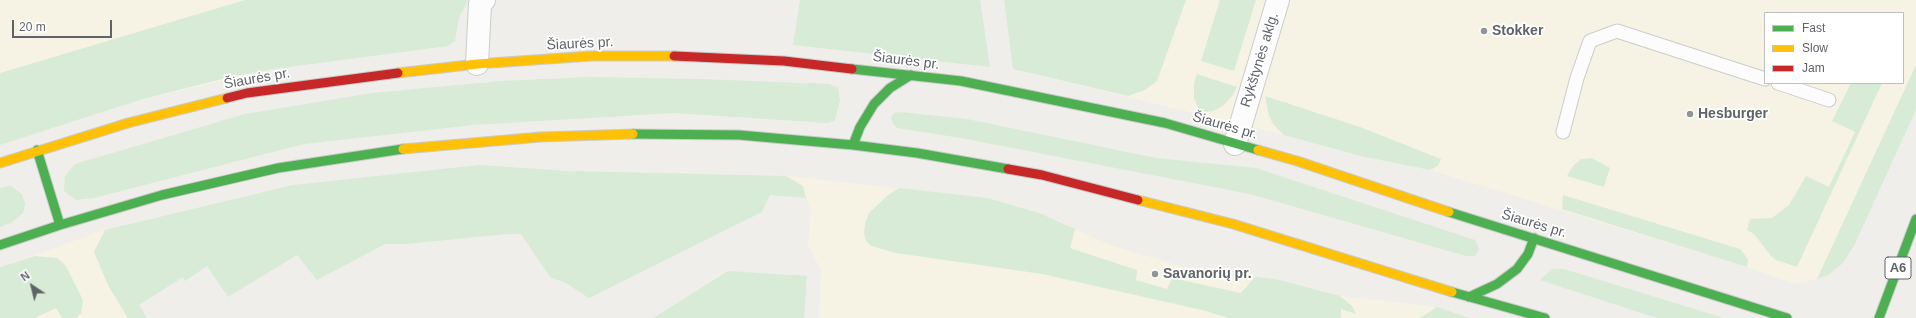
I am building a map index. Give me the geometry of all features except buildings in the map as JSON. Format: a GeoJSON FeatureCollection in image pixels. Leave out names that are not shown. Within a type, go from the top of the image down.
{"type":"FeatureCollection","features":[{"type":"Feature","properties":{"kind":"main road","name":"Šiaurės pr."},"geometry":{"type":"LineString","coordinates":[[0,163],[37,150],[128,123],[247,94],[366,76],[477,64],[591,56],[686,56],[784,61],[961,81],[1165,123],[1297,161],[1787,318]]}},
{"type":"Feature","properties":{"kind":"main road"},"geometry":{"type":"LineString","coordinates":[[853,145],[860,126],[874,104],[890,88],[910,75]]}},
{"type":"Feature","properties":{"kind":"main road"},"geometry":{"type":"LineString","coordinates":[[0,245],[60,225],[162,195],[278,168],[393,150],[540,137],[662,133],[739,135],[853,145],[947,157],[1020,171],[1154,202],[1233,224],[1469,297],[1545,318]]}},
{"type":"Feature","properties":{"kind":"main road"},"geometry":{"type":"LineString","coordinates":[[37,150],[60,225]]}},
{"type":"Feature","properties":{"kind":"main road","name":"A6"},"geometry":{"type":"LineString","coordinates":[[1879,318],[1916,219]]}},
{"type":"Feature","properties":{"kind":"main road"},"geometry":{"type":"LineString","coordinates":[[1469,297],[1497,284],[1517,269],[1528,254],[1534,238]]}},
{"type":"Feature","properties":{"kind":"street"},"geometry":{"type":"LineString","coordinates":[[477,64],[480,4],[484,0]]}},
{"type":"Feature","properties":{"kind":"street","name":"Rykštynės aklg."},"geometry":{"type":"LineString","coordinates":[[1235,144],[1278,0]]}},
{"type":"Feature","properties":{"kind":"lane"},"geometry":{"type":"LineString","coordinates":[[1563,132],[1577,78],[1590,41],[1617,31],[1764,79]]}},
{"type":"Feature","properties":{"kind":"lane"},"geometry":{"type":"LineString","coordinates":[[1781,84],[1829,100]]}},
{"type":"Feature","properties":{"kind":"shaded area"},"geometry":{"type":"Polygon","coordinates":[[[0,0],[248,0],[274,69],[143,99],[0,145],[0,0]]]}},
{"type":"Feature","properties":{"kind":"shaded area"},"geometry":{"type":"Polygon","coordinates":[[[1020,0],[1916,0],[1916,110],[1854,246],[1842,264],[1828,275],[1806,282],[1791,283],[1747,267],[1430,170],[1360,156],[1284,135],[1013,69],[1020,0]]]}},
{"type":"Feature","properties":{"kind":"shaded area"},"geometry":{"type":"Polygon","coordinates":[[[786,176],[988,198],[1039,213],[1110,245],[1204,273],[1276,279],[1340,296],[1437,307],[1470,318],[819,318],[821,270],[808,245],[811,212],[803,186],[786,176]]]}},
{"type":"Feature","properties":{"kind":"shaded area"},"geometry":{"type":"Polygon","coordinates":[[[105,230],[94,252],[109,287],[128,318],[0,318],[0,267],[105,230]]]}},
{"type":"Feature","properties":{"kind":"green space"},"geometry":{"type":"Polygon","coordinates":[[[245,0],[468,0],[459,18],[455,41],[448,46],[274,69],[230,77],[143,99],[0,145],[0,73],[245,0]]]}},
{"type":"Feature","properties":{"kind":"green space"},"geometry":{"type":"Polygon","coordinates":[[[800,0],[980,0],[990,67],[793,45],[800,0]]]}},
{"type":"Feature","properties":{"kind":"green space"},"geometry":{"type":"Polygon","coordinates":[[[1004,0],[1186,0],[1157,81],[1145,90],[1128,96],[1013,69],[1004,0]]]}},
{"type":"Feature","properties":{"kind":"green space"},"geometry":{"type":"Polygon","coordinates":[[[1220,0],[1256,0],[1234,71],[1201,61],[1220,0]]]}},
{"type":"Feature","properties":{"kind":"green space"},"geometry":{"type":"Polygon","coordinates":[[[1916,65],[1916,110],[1854,246],[1842,264],[1828,275],[1817,279],[1916,65]]]}},
{"type":"Feature","properties":{"kind":"green space"},"geometry":{"type":"Polygon","coordinates":[[[1197,74],[1237,87],[1233,95],[1223,106],[1213,111],[1204,112],[1198,108],[1194,98],[1194,83],[1197,74]]]}},
{"type":"Feature","properties":{"kind":"green space"},"geometry":{"type":"Polygon","coordinates":[[[588,77],[702,79],[829,84],[838,88],[840,100],[835,120],[828,123],[674,113],[473,125],[304,144],[94,198],[76,200],[64,191],[65,176],[75,164],[245,114],[372,93],[501,81],[588,77]]]}},
{"type":"Feature","properties":{"kind":"green space"},"geometry":{"type":"Polygon","coordinates":[[[1850,84],[1882,84],[1797,267],[1776,260],[1771,256],[1754,234],[1747,230],[1750,219],[1772,218],[1789,205],[1806,176],[1829,187],[1855,132],[1832,121],[1850,84]]]}},
{"type":"Feature","properties":{"kind":"green space"},"geometry":{"type":"Polygon","coordinates":[[[1265,96],[1360,127],[1441,159],[1438,166],[1430,170],[1360,156],[1284,135],[1273,124],[1269,116],[1265,96]]]}},
{"type":"Feature","properties":{"kind":"green space"},"geometry":{"type":"Polygon","coordinates":[[[900,112],[967,119],[1156,158],[1256,168],[1475,240],[1479,249],[1475,256],[1466,256],[1250,194],[961,138],[897,128],[893,124],[891,118],[894,113],[900,112]]]}},
{"type":"Feature","properties":{"kind":"green space"},"geometry":{"type":"Polygon","coordinates":[[[1592,158],[1610,168],[1604,187],[1567,176],[1573,166],[1581,159],[1592,158]]]}},
{"type":"Feature","properties":{"kind":"green space"},"geometry":{"type":"Polygon","coordinates":[[[480,165],[569,171],[786,176],[803,186],[806,198],[770,195],[762,212],[589,298],[566,283],[550,277],[521,234],[507,234],[406,244],[385,244],[317,280],[297,255],[228,297],[207,266],[185,281],[183,277],[139,305],[147,318],[128,318],[109,287],[94,252],[105,230],[293,185],[480,165]]]}},
{"type":"Feature","properties":{"kind":"green space"},"geometry":{"type":"Polygon","coordinates":[[[11,186],[22,194],[25,204],[23,213],[11,223],[0,227],[0,188],[11,186]]]}},
{"type":"Feature","properties":{"kind":"green space"},"geometry":{"type":"Polygon","coordinates":[[[899,188],[988,198],[1039,213],[1075,229],[1070,248],[1137,270],[1136,280],[1167,289],[1172,278],[1241,293],[1255,277],[1276,279],[1340,296],[1352,306],[1356,314],[1341,309],[1341,318],[1228,318],[1206,311],[1042,274],[896,253],[871,246],[866,241],[864,234],[865,224],[869,213],[887,196],[899,188]]]}},
{"type":"Feature","properties":{"kind":"green space"},"geometry":{"type":"Polygon","coordinates":[[[1563,195],[1740,249],[1748,259],[1747,267],[1562,209],[1563,195]]]}},
{"type":"Feature","properties":{"kind":"green space"},"geometry":{"type":"Polygon","coordinates":[[[35,256],[57,258],[66,266],[83,300],[81,313],[76,318],[62,318],[56,308],[35,318],[0,318],[0,267],[35,256]]]}},
{"type":"Feature","properties":{"kind":"green space"},"geometry":{"type":"Polygon","coordinates":[[[1552,269],[1564,269],[1724,318],[1657,318],[1540,280],[1552,269]]]}},
{"type":"Feature","properties":{"kind":"green space"},"geometry":{"type":"Polygon","coordinates":[[[728,271],[807,276],[804,318],[653,318],[728,271]]]}},
{"type":"Feature","properties":{"kind":"green space"},"geometry":{"type":"Polygon","coordinates":[[[1437,307],[1470,318],[1420,318],[1437,307]]]}},
{"type":"Feature","properties":{"kind":"traffic: fast"},"geometry":{"type":"LineString","coordinates":[[852,69],[961,81],[1165,123],[1258,150]]}},
{"type":"Feature","properties":{"kind":"traffic: fast"},"geometry":{"type":"LineString","coordinates":[[853,145],[860,127],[874,104],[890,88],[911,75]]}},
{"type":"Feature","properties":{"kind":"traffic: fast"},"geometry":{"type":"LineString","coordinates":[[633,134],[739,135],[853,145],[917,153],[1008,169]]}},
{"type":"Feature","properties":{"kind":"traffic: fast"},"geometry":{"type":"LineString","coordinates":[[0,245],[60,225],[162,195],[278,168],[403,149]]}},
{"type":"Feature","properties":{"kind":"traffic: fast"},"geometry":{"type":"LineString","coordinates":[[37,150],[60,225]]}},
{"type":"Feature","properties":{"kind":"traffic: fast"},"geometry":{"type":"LineString","coordinates":[[1449,212],[1787,318]]}},
{"type":"Feature","properties":{"kind":"traffic: fast"},"geometry":{"type":"LineString","coordinates":[[1879,318],[1916,219]]}},
{"type":"Feature","properties":{"kind":"traffic: fast"},"geometry":{"type":"LineString","coordinates":[[1469,297],[1497,284],[1517,269],[1528,254],[1534,238]]}},
{"type":"Feature","properties":{"kind":"traffic: fast"},"geometry":{"type":"LineString","coordinates":[[1452,292],[1545,318]]}},
{"type":"Feature","properties":{"kind":"traffic: slow"},"geometry":{"type":"LineString","coordinates":[[398,73],[477,64],[591,56],[674,56]]}},
{"type":"Feature","properties":{"kind":"traffic: slow"},"geometry":{"type":"LineString","coordinates":[[0,163],[128,123],[227,98]]}},
{"type":"Feature","properties":{"kind":"traffic: slow"},"geometry":{"type":"LineString","coordinates":[[403,149],[541,137],[633,134]]}},
{"type":"Feature","properties":{"kind":"traffic: slow"},"geometry":{"type":"LineString","coordinates":[[1258,150],[1297,161],[1449,212]]}},
{"type":"Feature","properties":{"kind":"traffic: slow"},"geometry":{"type":"LineString","coordinates":[[1138,200],[1233,224],[1452,292]]}},
{"type":"Feature","properties":{"kind":"traffic: jam"},"geometry":{"type":"LineString","coordinates":[[674,56],[784,61],[852,69]]}},
{"type":"Feature","properties":{"kind":"traffic: jam"},"geometry":{"type":"LineString","coordinates":[[227,98],[247,93],[398,73]]}},
{"type":"Feature","properties":{"kind":"traffic: jam"},"geometry":{"type":"LineString","coordinates":[[1008,169],[1042,175],[1138,200]]}},
{"type":"Feature","properties":{"kind":"place","name":"Stokker"},"geometry":{"type":"Point","coordinates":[1484,31]}},
{"type":"Feature","properties":{"kind":"place","name":"Hesburger"},"geometry":{"type":"Point","coordinates":[1690,114]}},
{"type":"Feature","properties":{"kind":"place","name":"Savanorių pr."},"geometry":{"type":"Point","coordinates":[1155,274]}}]}
